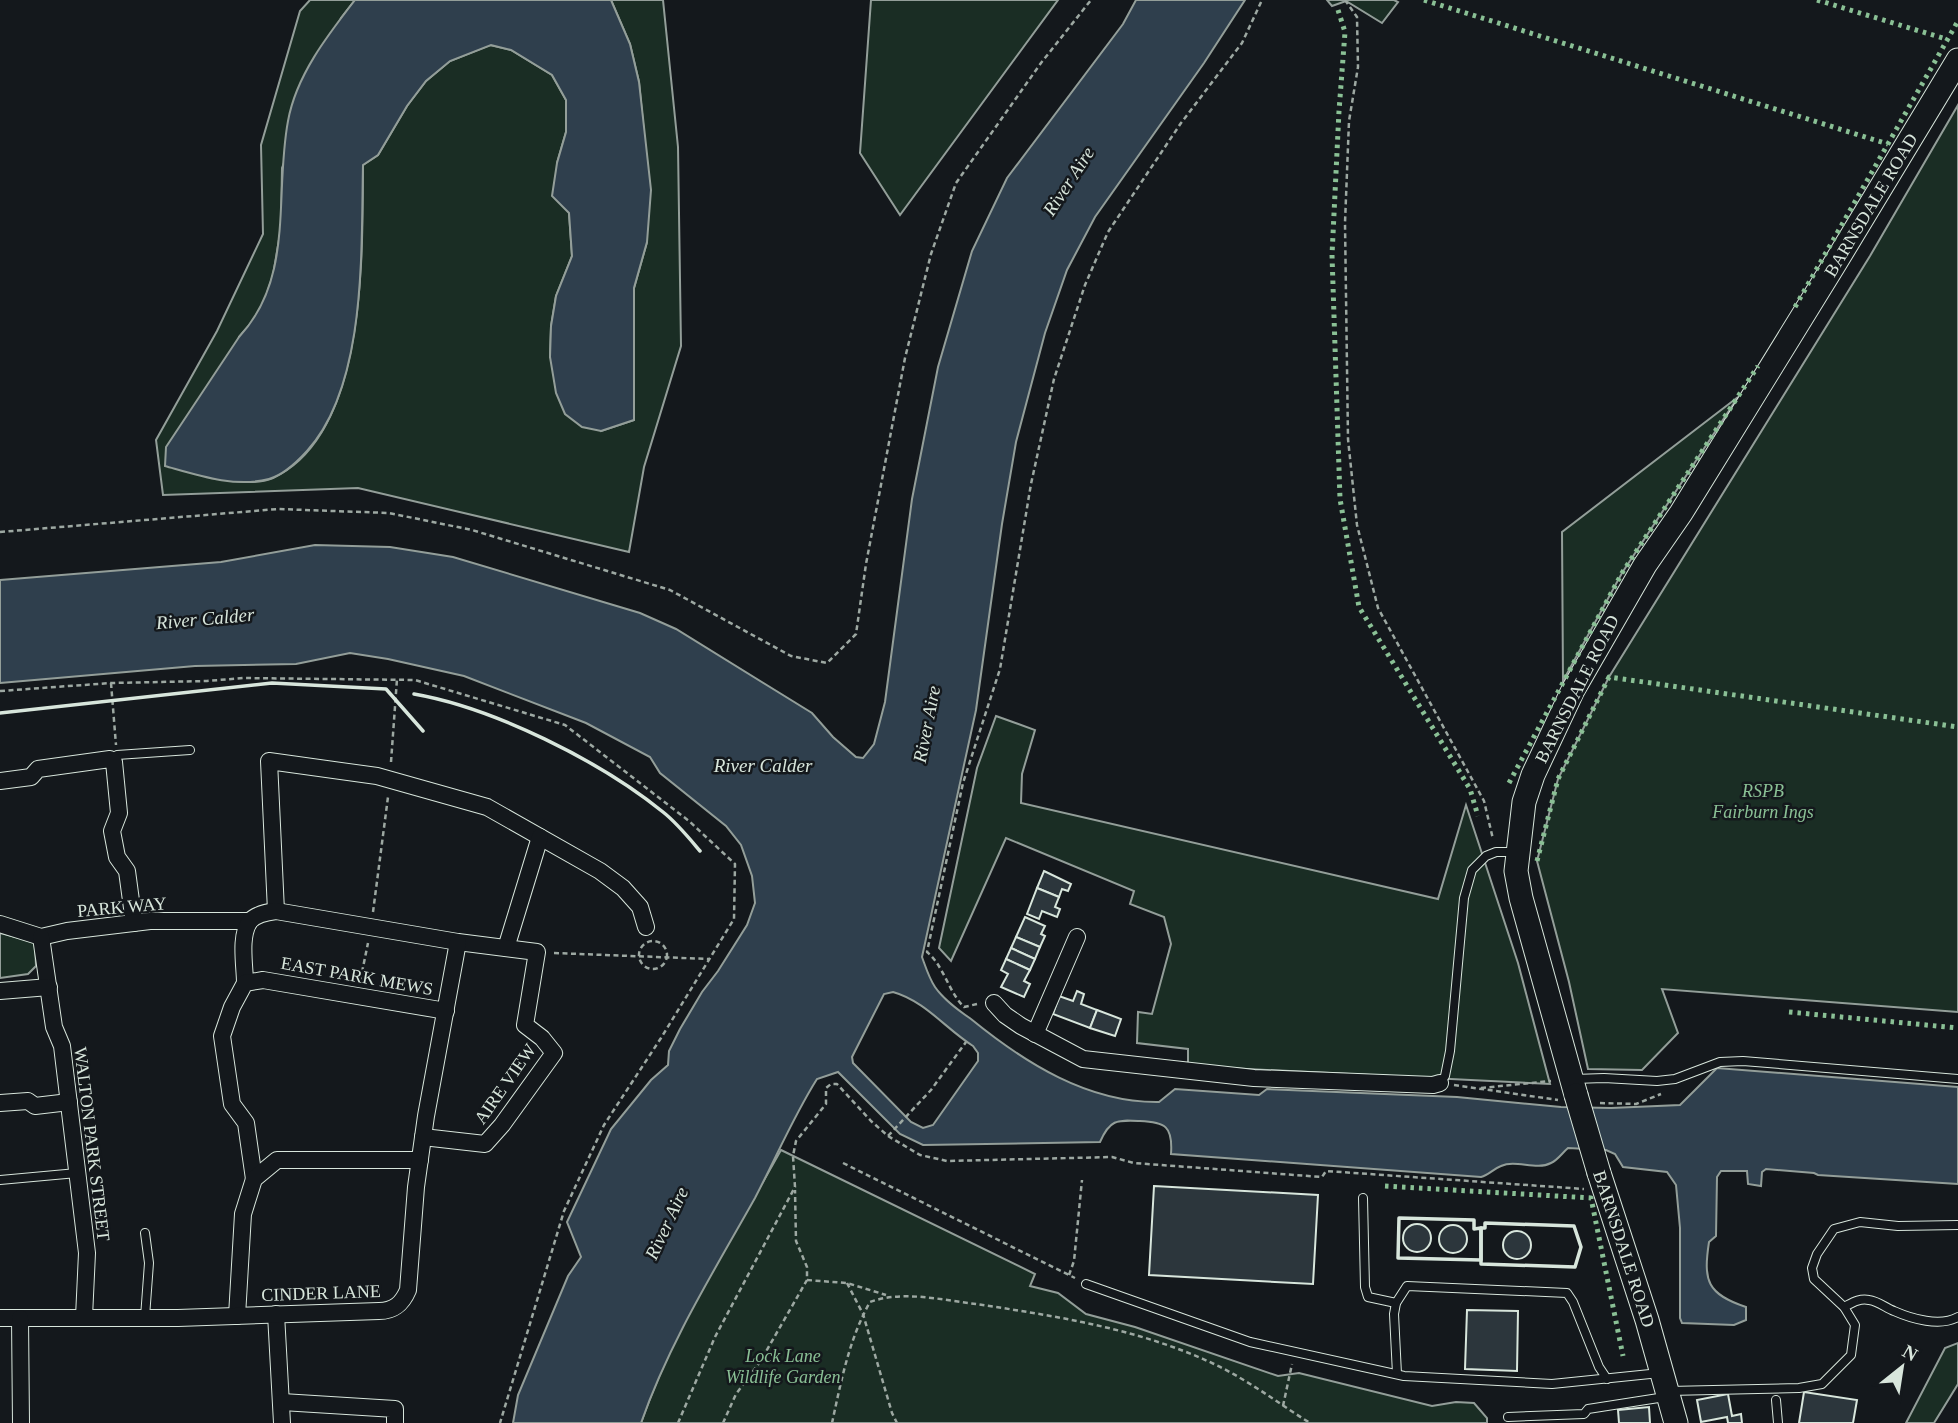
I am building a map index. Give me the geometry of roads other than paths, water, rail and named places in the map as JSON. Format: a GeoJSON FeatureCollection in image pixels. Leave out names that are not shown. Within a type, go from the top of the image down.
{"type":"FeatureCollection","features":[{"type":"Feature","properties":{"kind":"main road","name":"BARNSDALE ROAD"},"geometry":{"type":"LineString","coordinates":[[1676,1423],[1666,1387],[1593,1181],[1516,871],[1506,852],[1530,784],[1573,690],[1645,565],[1681,513],[1835,265],[1958,60]]}},
{"type":"Feature","properties":{"kind":"street"},"geometry":{"type":"LineString","coordinates":[[0,781],[31,777],[38,769],[114,757],[119,813],[112,831],[117,857],[127,872],[134,923]]}},
{"type":"Feature","properties":{"kind":"street"},"geometry":{"type":"LineString","coordinates":[[540,837],[506,948],[276,911],[269,761],[377,776],[487,807],[540,837],[600,871],[623,888],[639,907],[646,927]]}},
{"type":"Feature","properties":{"kind":"street","name":"PARK WAY"},"geometry":{"type":"LineString","coordinates":[[41,937],[67,930],[134,923],[250,921],[262,914],[276,911]]}},
{"type":"Feature","properties":{"kind":"street"},"geometry":{"type":"LineString","coordinates":[[237,1316],[243,1214],[254,1179],[246,1123],[232,1104],[222,1036],[232,1007],[245,984],[245,936],[250,921]]}},
{"type":"Feature","properties":{"kind":"street"},"geometry":{"type":"LineString","coordinates":[[0,924],[41,937]]}},
{"type":"Feature","properties":{"kind":"street","name":"WALTON PARK STREET"},"geometry":{"type":"LineString","coordinates":[[41,937],[54,1027],[62,1046],[87,1254],[84,1317]]}},
{"type":"Feature","properties":{"kind":"street"},"geometry":{"type":"LineString","coordinates":[[1035,1034],[1077,937]]}},
{"type":"Feature","properties":{"kind":"street","name":"CINDER LANE"},"geometry":{"type":"LineString","coordinates":[[0,1318],[237,1316],[387,1311],[400,1303],[408,1290],[423,1137],[458,942]]}},
{"type":"Feature","properties":{"kind":"street","name":"AIRE VIEW"},"geometry":{"type":"LineString","coordinates":[[423,1137],[485,1144],[554,1053],[542,1038],[525,1025],[537,952],[506,948]]}},
{"type":"Feature","properties":{"kind":"street","name":"EAST PARK MEWS"},"geometry":{"type":"LineString","coordinates":[[245,984],[262,980],[446,1011]]}},
{"type":"Feature","properties":{"kind":"street"},"geometry":{"type":"LineString","coordinates":[[0,991],[49,986]]}},
{"type":"Feature","properties":{"kind":"street"},"geometry":{"type":"LineString","coordinates":[[995,1003],[1005,1015],[1083,1059],[1254,1079],[1433,1085],[1440,1083]]}},
{"type":"Feature","properties":{"kind":"street"},"geometry":{"type":"LineString","coordinates":[[0,1103],[28,1101],[35,1106],[69,1102]]}},
{"type":"Feature","properties":{"kind":"street"},"geometry":{"type":"LineString","coordinates":[[254,1179],[277,1160],[420,1160]]}},
{"type":"Feature","properties":{"kind":"street"},"geometry":{"type":"LineString","coordinates":[[276,1314],[282,1423]]}},
{"type":"Feature","properties":{"kind":"street"},"geometry":{"type":"LineString","coordinates":[[20,1318],[21,1423]]}},
{"type":"Feature","properties":{"kind":"street"},"geometry":{"type":"LineString","coordinates":[[282,1402],[395,1409],[395,1423]]}},
{"type":"Feature","properties":{"kind":"lane"},"geometry":{"type":"LineString","coordinates":[[114,757],[190,750]]}},
{"type":"Feature","properties":{"kind":"lane"},"geometry":{"type":"LineString","coordinates":[[1440,1083],[1446,1076],[1450,1051],[1464,898],[1472,870],[1486,856],[1506,852]]}},
{"type":"Feature","properties":{"kind":"lane"},"geometry":{"type":"LineString","coordinates":[[1571,1092],[1675,1079],[1720,1062],[1958,1079]]}},
{"type":"Feature","properties":{"kind":"lane"},"geometry":{"type":"LineString","coordinates":[[0,1181],[77,1172]]}},
{"type":"Feature","properties":{"kind":"lane"},"geometry":{"type":"LineString","coordinates":[[1363,1198],[1365,1287],[1368,1297],[1396,1303]]}},
{"type":"Feature","properties":{"kind":"lane"},"geometry":{"type":"LineString","coordinates":[[1086,1283],[1250,1342],[1396,1374],[1552,1384],[1607,1379],[1666,1387],[1799,1388],[1822,1384],[1851,1356],[1854,1325],[1844,1307],[1814,1279],[1812,1268],[1817,1254],[1834,1229],[1860,1222],[1898,1226],[1958,1225]]}},
{"type":"Feature","properties":{"kind":"lane"},"geometry":{"type":"LineString","coordinates":[[145,1233],[149,1263],[145,1317]]}},
{"type":"Feature","properties":{"kind":"lane"},"geometry":{"type":"LineString","coordinates":[[1396,1374],[1396,1303],[1407,1286],[1567,1293],[1599,1367],[1607,1379]]}},
{"type":"Feature","properties":{"kind":"lane"},"geometry":{"type":"LineString","coordinates":[[1844,1307],[1859,1299],[1872,1300],[1896,1312],[1930,1321],[1953,1320],[1958,1317]]}},
{"type":"Feature","properties":{"kind":"lane"},"geometry":{"type":"LineString","coordinates":[[1508,1416],[1584,1413],[1588,1409],[1666,1387]]}},
{"type":"Feature","properties":{"kind":"lane"},"geometry":{"type":"LineString","coordinates":[[1776,1401],[1778,1423]]}},
{"type":"Feature","properties":{"kind":"water"},"geometry":{"type":"Polygon","coordinates":[[[355,0],[611,0],[630,44],[639,82],[651,190],[647,242],[634,288],[634,420],[601,431],[582,427],[565,414],[556,393],[550,357],[551,326],[556,296],[572,256],[569,213],[552,196],[557,163],[566,132],[566,100],[552,75],[511,50],[491,45],[450,61],[426,81],[407,106],[378,155],[363,165],[360,275],[351,354],[341,390],[327,423],[307,451],[279,474],[256,481],[216,479],[165,466],[166,447],[257,314],[268,288],[279,234],[284,149],[292,104],[314,57],[355,0]]]}},
{"type":"Feature","properties":{"kind":"water"},"geometry":{"type":"Polygon","coordinates":[[[1136,0],[1245,0],[1095,217],[1067,270],[1045,333],[1016,442],[976,710],[922,957],[935,987],[956,1008],[1035,1065],[1083,1088],[1133,1101],[1159,1102],[1175,1089],[1259,1095],[1267,1089],[1457,1097],[1561,1107],[1680,1105],[1717,1068],[1958,1087],[1958,1184],[1766,1169],[1762,1172],[1761,1186],[1748,1184],[1747,1171],[1721,1171],[1717,1177],[1716,1236],[1709,1242],[1708,1276],[1716,1291],[1723,1297],[1746,1307],[1746,1320],[1734,1325],[1682,1323],[1680,1228],[1676,1185],[1667,1172],[1623,1167],[1615,1154],[1606,1150],[1568,1148],[1556,1160],[1545,1165],[1507,1164],[1481,1177],[1171,1154],[1171,1137],[1166,1127],[1140,1121],[1115,1122],[1107,1129],[1100,1142],[923,1145],[900,1134],[838,1072],[817,1079],[808,1093],[755,1198],[679,1336],[641,1423],[513,1423],[518,1395],[568,1276],[581,1257],[567,1222],[611,1129],[651,1080],[668,1065],[669,1051],[680,1029],[747,925],[755,903],[752,876],[741,845],[726,826],[660,773],[650,757],[586,723],[464,676],[388,659],[350,653],[296,664],[195,666],[0,683],[0,580],[221,562],[315,545],[390,547],[453,557],[640,613],[676,629],[812,713],[833,737],[856,757],[863,758],[874,744],[885,702],[912,499],[938,367],[972,251],[1007,178],[1123,24],[1136,0]],[[893,992],[884,994],[852,1057],[853,1063],[911,1122],[923,1128],[933,1125],[978,1061],[978,1053],[973,1046],[905,996],[893,992]]]}},
{"type":"Feature","properties":{"kind":"water label","name":"River Aire"},"geometry":{"type":"Point","coordinates":[1068,181]}},
{"type":"Feature","properties":{"kind":"water label","name":"River Calder"},"geometry":{"type":"Point","coordinates":[205,618]}},
{"type":"Feature","properties":{"kind":"water label","name":"River Aire"},"geometry":{"type":"Point","coordinates":[926,724]}},
{"type":"Feature","properties":{"kind":"water label","name":"River Calder"},"geometry":{"type":"Point","coordinates":[763,765]}},
{"type":"Feature","properties":{"kind":"water label","name":"River Aire"},"geometry":{"type":"Point","coordinates":[666,1223]}},
{"type":"Feature","properties":{"kind":"park label","name":"RSPB Fairburn Ings"},"geometry":{"type":"Point","coordinates":[1763,801]}},
{"type":"Feature","properties":{"kind":"park label","name":"Lock Lane Wildlife Garden"},"geometry":{"type":"Point","coordinates":[783,1366]}}]}
